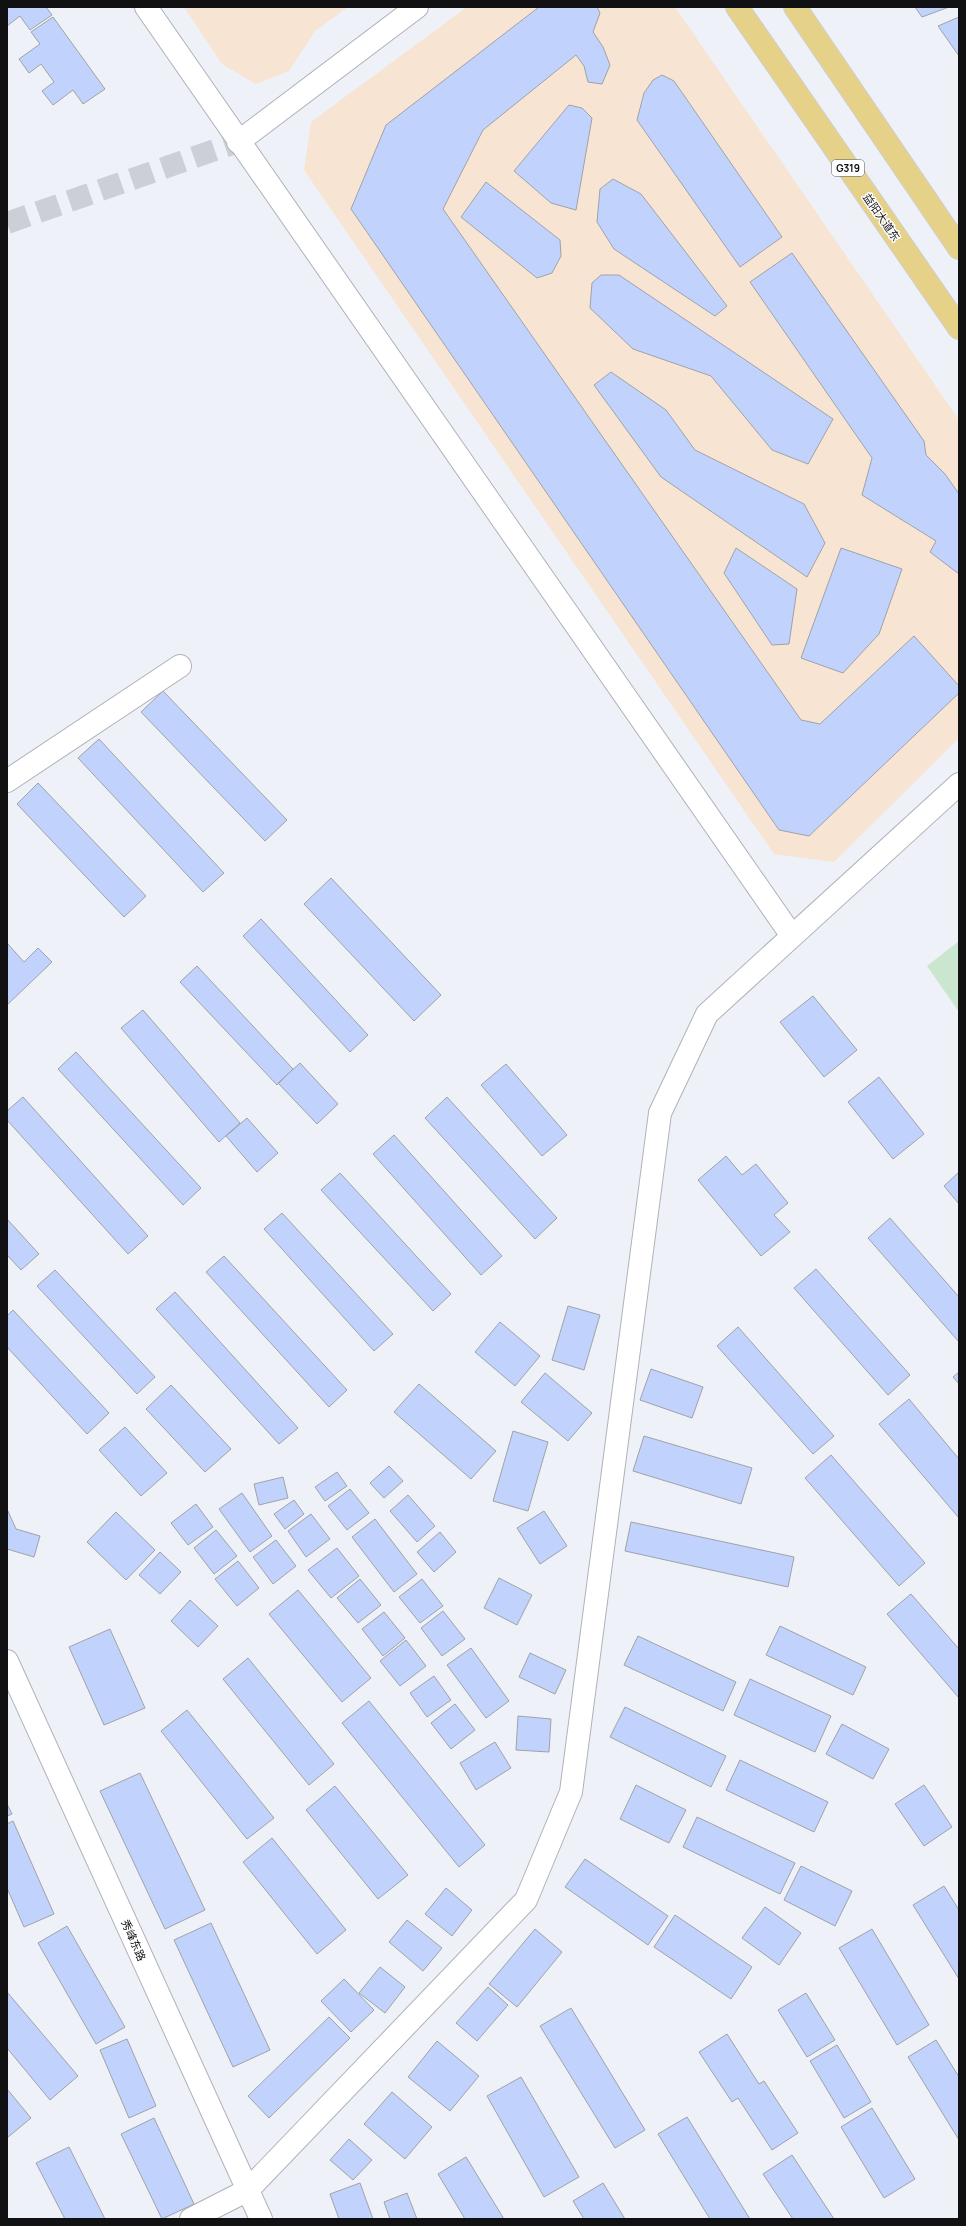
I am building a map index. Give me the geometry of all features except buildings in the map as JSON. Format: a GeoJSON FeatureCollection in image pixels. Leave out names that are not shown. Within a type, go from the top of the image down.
{"type":"FeatureCollection","features":[{"type":"Feature","properties":{"kind":"main road","name":"益阳大道东"},"geometry":{"type":"LineString","coordinates":[[737,7],[959,328]]}},
{"type":"Feature","properties":{"kind":"main road"},"geometry":{"type":"LineString","coordinates":[[795,7],[959,248]]}},
{"type":"Feature","properties":{"kind":"street"},"geometry":{"type":"LineString","coordinates":[[146,7],[238,142],[792,936]]}},
{"type":"Feature","properties":{"kind":"street"},"geometry":{"type":"LineString","coordinates":[[238,142],[417,7]]}},
{"type":"Feature","properties":{"kind":"street"},"geometry":{"type":"LineString","coordinates":[[7,781],[180,666]]}},
{"type":"Feature","properties":{"kind":"street"},"geometry":{"type":"LineString","coordinates":[[191,2219],[248,2190],[526,1900],[571,1792],[660,1113],[707,1014],[959,784]]}},
{"type":"Feature","properties":{"kind":"street","name":"秀峰东路"},"geometry":{"type":"LineString","coordinates":[[7,1661],[261,2219]]}},
{"type":"Feature","properties":{"kind":"shaded area"},"geometry":{"type":"Polygon","coordinates":[[[184,7],[348,7],[315,31],[289,71],[256,84],[222,64],[184,7]]]}},
{"type":"Feature","properties":{"kind":"shaded area"},"geometry":{"type":"Polygon","coordinates":[[[467,7],[675,7],[959,420],[959,738],[834,862],[774,854],[304,170],[311,122],[467,7]]]}},
{"type":"Feature","properties":{"kind":"green space"},"geometry":{"type":"Polygon","coordinates":[[[959,941],[959,1012],[927,966],[959,941]]]}},
{"type":"Feature","properties":{"kind":"tunnel"},"geometry":{"type":"LineString","coordinates":[[7,223],[238,142]]}}]}
